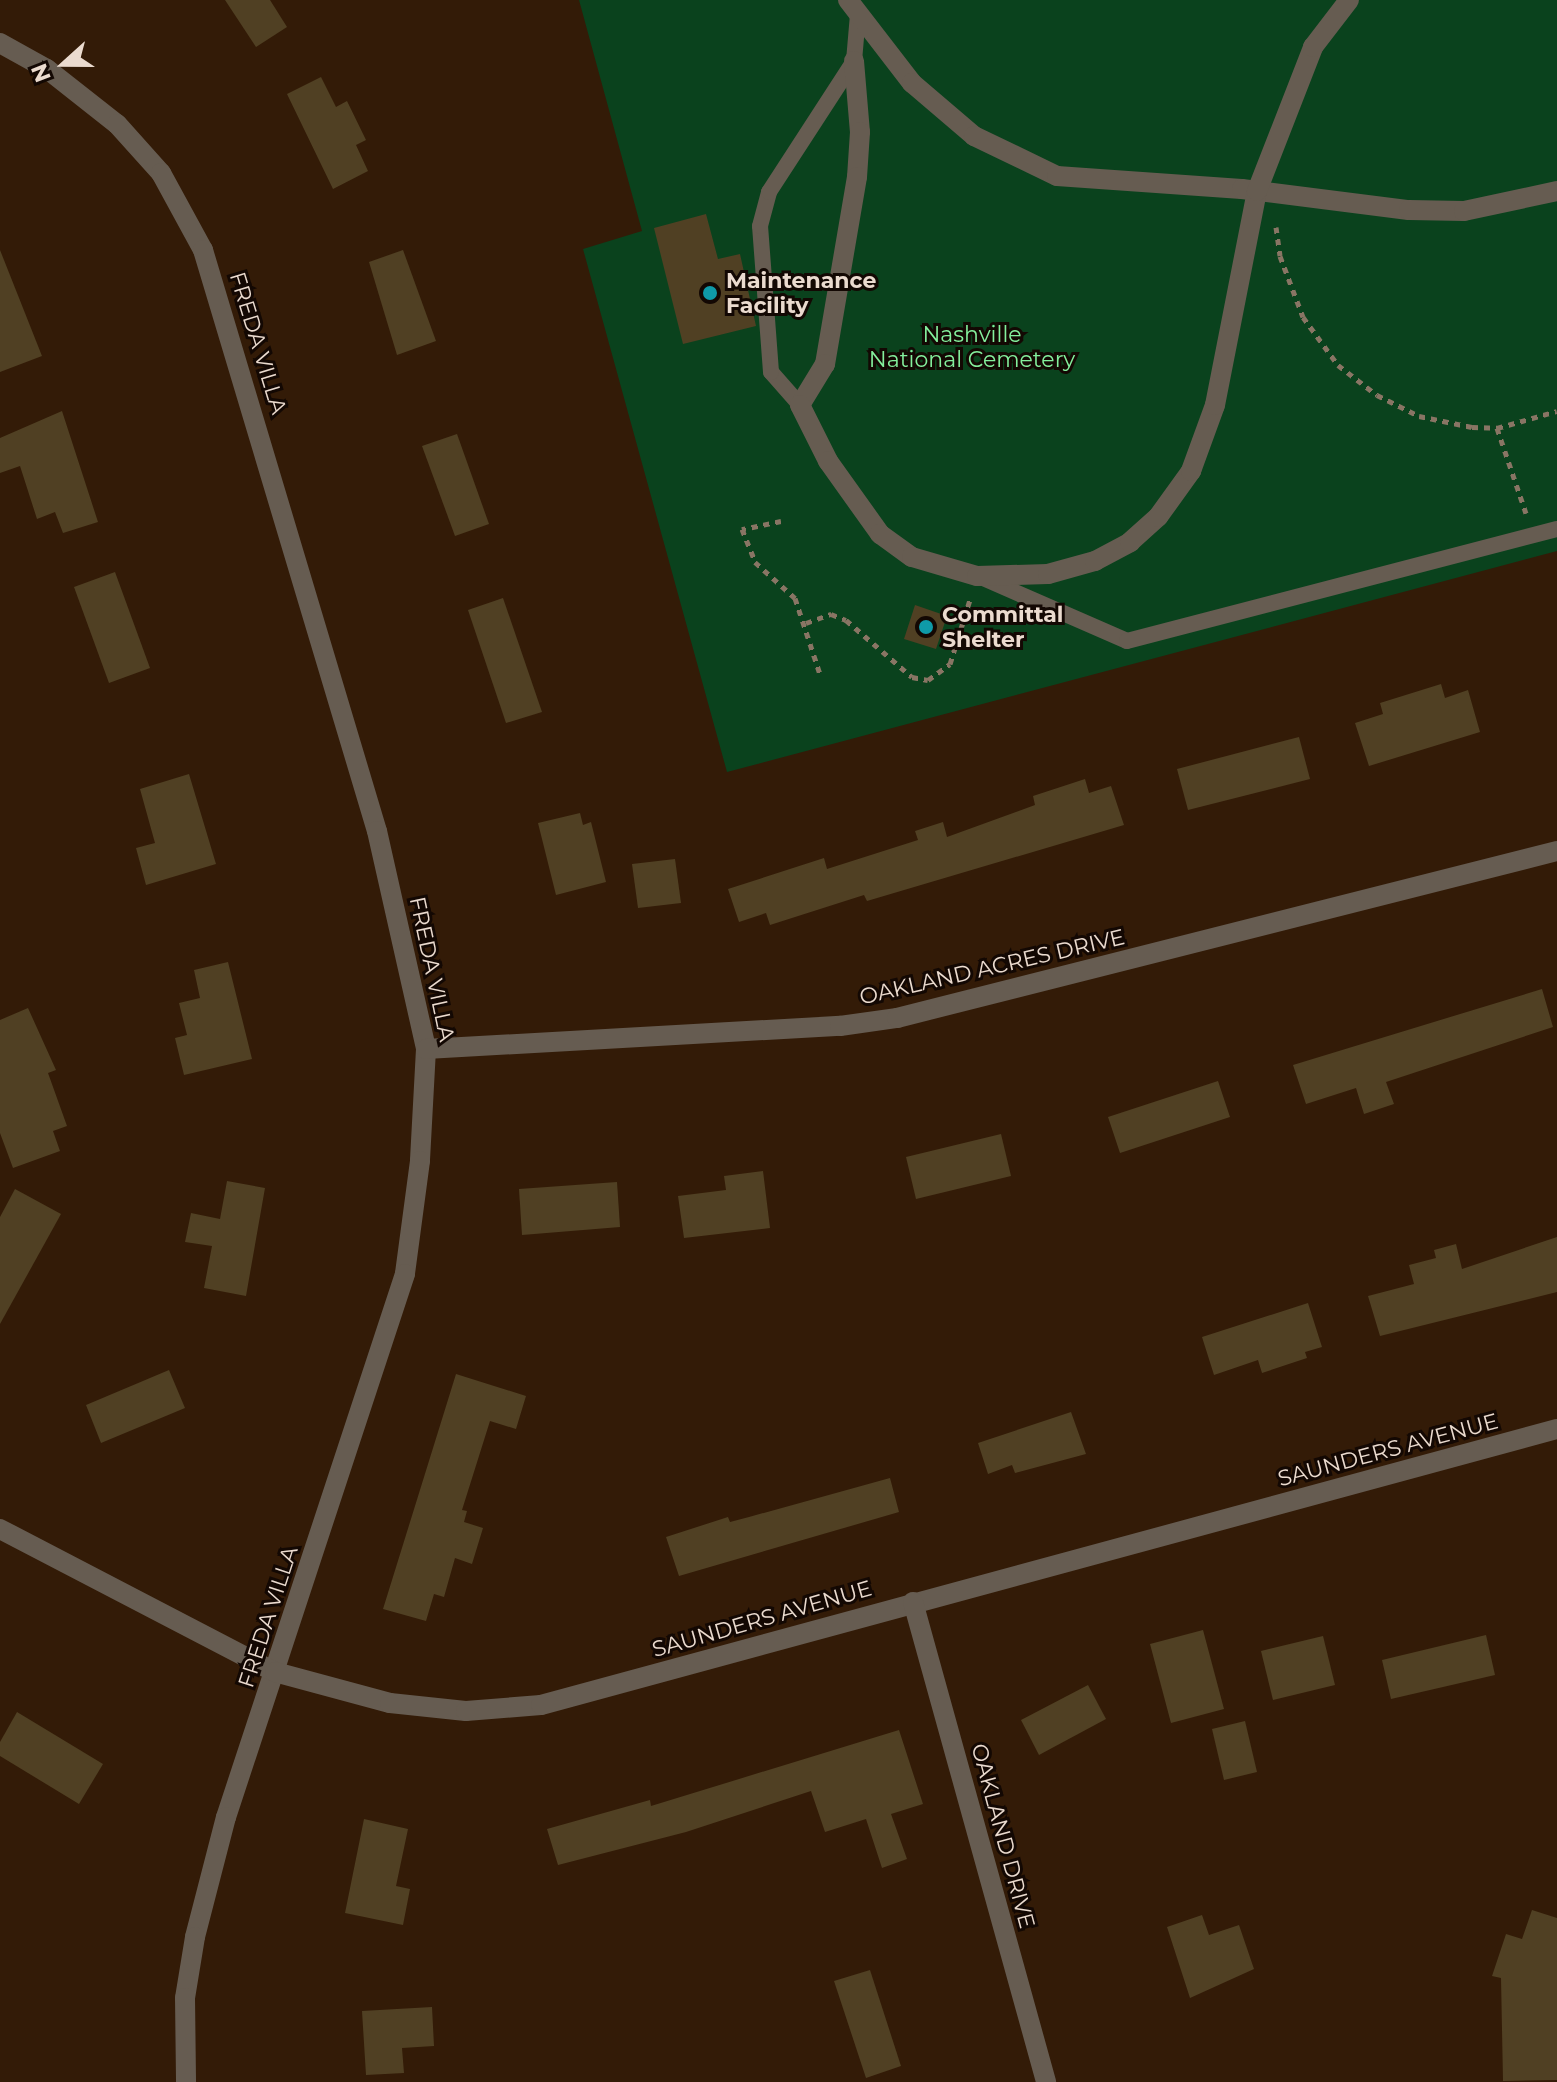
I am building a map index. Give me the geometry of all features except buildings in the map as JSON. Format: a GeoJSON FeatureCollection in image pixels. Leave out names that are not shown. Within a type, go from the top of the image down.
{"type":"FeatureCollection","features":[{"type":"Feature","properties":{"kind":"street"},"geometry":{"type":"LineString","coordinates":[[854,61],[860,132],[857,177],[825,364],[800,405],[828,461],[880,534],[912,557],[977,576],[1048,574],[1095,561],[1130,542],[1158,517],[1191,471],[1215,405],[1264,193],[1313,47],[1349,0]]}},
{"type":"Feature","properties":{"kind":"street"},"geometry":{"type":"LineString","coordinates":[[853,7],[912,83],[974,136],[1057,176],[1464,211],[1557,191]]}},
{"type":"Feature","properties":{"kind":"street","name":"FREDA VILLA"},"geometry":{"type":"LineString","coordinates":[[0,43],[47,69],[117,124],[161,173],[203,250],[377,831],[426,1049],[420,1161],[405,1274],[226,1817],[195,1937],[185,2007],[186,2082]]}},
{"type":"Feature","properties":{"kind":"street","name":"OAKLAND ACRES DRIVE"},"geometry":{"type":"LineString","coordinates":[[426,1049],[840,1026],[897,1018],[1557,851]]}},
{"type":"Feature","properties":{"kind":"street","name":"SAUNDERS AVENUE"},"geometry":{"type":"LineString","coordinates":[[0,1529],[275,1672],[390,1703],[466,1711],[541,1705],[1557,1429]]}},
{"type":"Feature","properties":{"kind":"street","name":"OAKLAND DRIVE"},"geometry":{"type":"LineString","coordinates":[[913,1602],[1046,2082]]}},
{"type":"Feature","properties":{"kind":"lane"},"geometry":{"type":"LineString","coordinates":[[800,405],[771,372],[760,226],[769,192],[854,61],[853,7]]}},
{"type":"Feature","properties":{"kind":"lane"},"geometry":{"type":"LineString","coordinates":[[977,576],[1127,641],[1557,529]]}},
{"type":"Feature","properties":{"kind":"path"},"geometry":{"type":"LineString","coordinates":[[1264,193],[1280,256],[1298,304],[1338,365],[1398,408],[1452,424],[1497,428],[1557,411]]}},
{"type":"Feature","properties":{"kind":"path"},"geometry":{"type":"LineString","coordinates":[[1497,428],[1526,513]]}},
{"type":"Feature","properties":{"kind":"path"},"geometry":{"type":"LineString","coordinates":[[781,521],[742,529],[755,562],[795,598],[806,623],[821,677]]}},
{"type":"Feature","properties":{"kind":"path"},"geometry":{"type":"LineString","coordinates":[[806,623],[831,614],[846,620],[912,677],[928,680],[950,664],[977,576]]}},
{"type":"Feature","properties":{"kind":"green space","name":"Nashville National Cemetery"},"geometry":{"type":"Polygon","coordinates":[[[579,0],[1557,0],[1557,551],[727,772],[583,249],[642,231],[579,0]]]}},
{"type":"Feature","properties":{"kind":"place","name":"Maintenance Facility"},"geometry":{"type":"Point","coordinates":[710,293]}},
{"type":"Feature","properties":{"kind":"place","name":"Committal Shelter"},"geometry":{"type":"Point","coordinates":[926,627]}}]}
